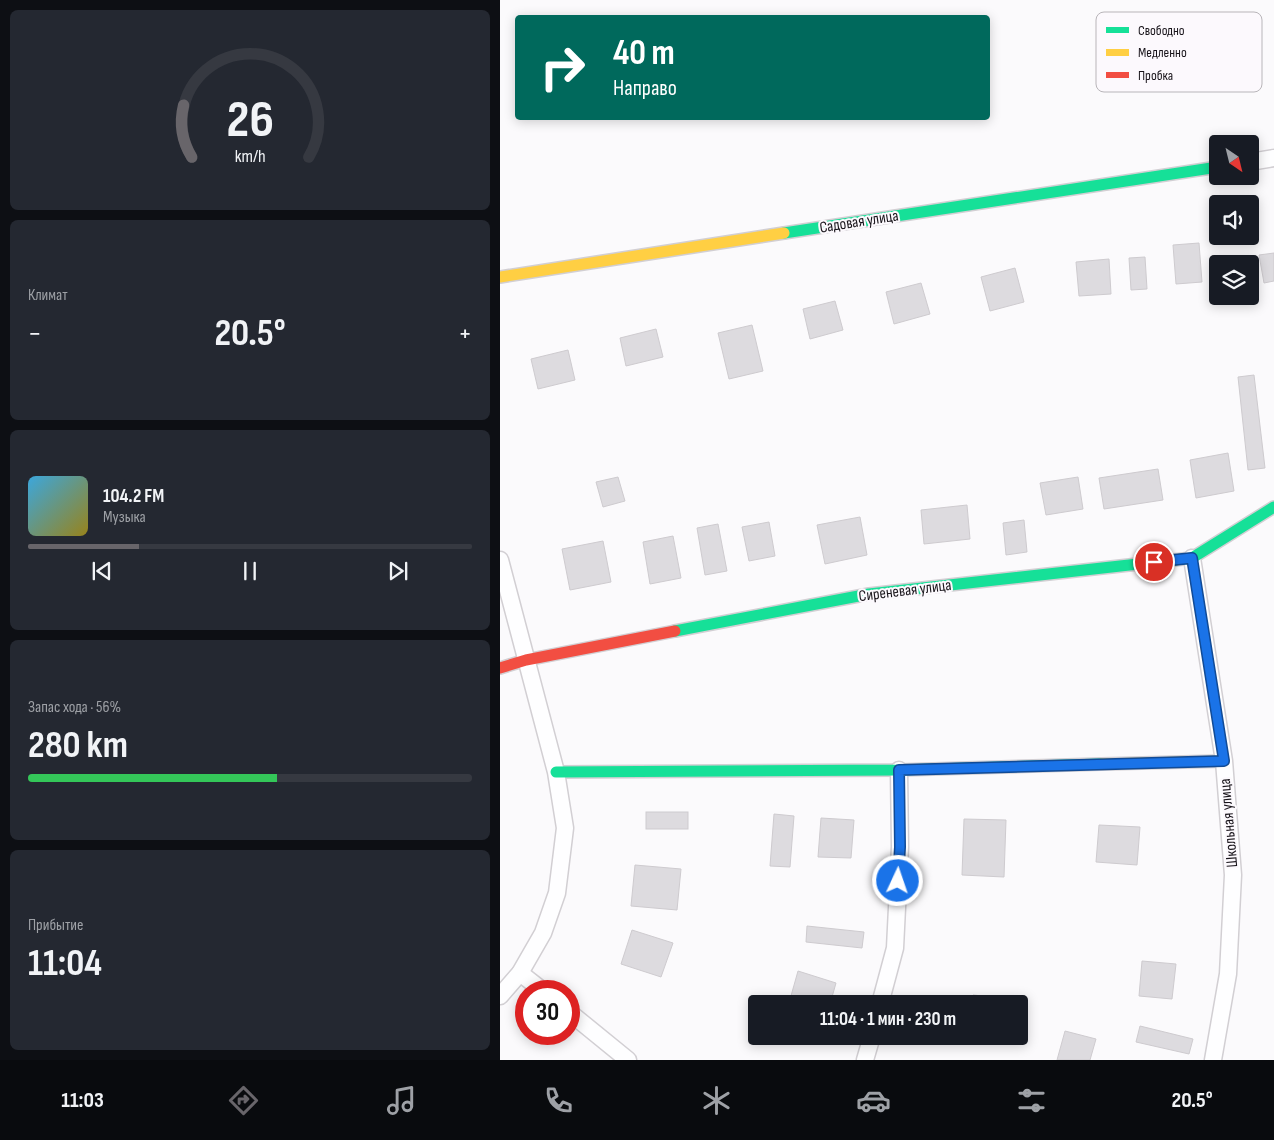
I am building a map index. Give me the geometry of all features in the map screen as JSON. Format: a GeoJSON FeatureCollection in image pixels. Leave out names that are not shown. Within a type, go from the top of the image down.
{"type":"FeatureCollection","features":[{"type":"Feature","properties":{"kind":"street"},"geometry":{"type":"LineString","coordinates":[[1259,160],[1274,158]]}},
{"type":"Feature","properties":{"kind":"street","name":"Садовая улица"},"geometry":{"type":"LineString","coordinates":[[500,277],[1209,168]]}},
{"type":"Feature","properties":{"kind":"street","name":"Сиреневая улица"},"geometry":{"type":"LineString","coordinates":[[500,668],[526,660],[868,594],[1192,558],[1274,507]]}},
{"type":"Feature","properties":{"kind":"street","name":"Школьная улица"},"geometry":{"type":"LineString","coordinates":[[1192,558],[1224,761],[1233,875],[1228,974],[1214,1060]]}},
{"type":"Feature","properties":{"kind":"street"},"geometry":{"type":"LineString","coordinates":[[500,560],[556,772],[565,828],[557,893],[543,933],[520,973],[500,996]]}},
{"type":"Feature","properties":{"kind":"street"},"geometry":{"type":"LineString","coordinates":[[556,772],[899,770],[1224,761]]}},
{"type":"Feature","properties":{"kind":"street"},"geometry":{"type":"LineString","coordinates":[[882,995],[895,948],[900,847],[899,770]]}},
{"type":"Feature","properties":{"kind":"street"},"geometry":{"type":"LineString","coordinates":[[520,973],[529,980]]}},
{"type":"Feature","properties":{"kind":"street"},"geometry":{"type":"LineString","coordinates":[[580,1021],[628,1060]]}},
{"type":"Feature","properties":{"kind":"street"},"geometry":{"type":"LineString","coordinates":[[865,1060],[869,1045]]}},
{"type":"Feature","properties":{"kind":"building"},"geometry":{"type":"Polygon","coordinates":[[[1199,243],[1202,282],[1176,284],[1173,245],[1199,243]]]}},
{"type":"Feature","properties":{"kind":"building"},"geometry":{"type":"Polygon","coordinates":[[[1274,253],[1274,281],[1264,283],[1259,255],[1274,253]]]}},
{"type":"Feature","properties":{"kind":"building"},"geometry":{"type":"Polygon","coordinates":[[[1145,257],[1147,289],[1131,290],[1129,258],[1145,257]]]}},
{"type":"Feature","properties":{"kind":"building"},"geometry":{"type":"Polygon","coordinates":[[[1109,259],[1111,294],[1079,296],[1076,262],[1109,259]]]}},
{"type":"Feature","properties":{"kind":"building"},"geometry":{"type":"Polygon","coordinates":[[[1015,268],[1024,302],[990,311],[981,277],[1015,268]]]}},
{"type":"Feature","properties":{"kind":"building"},"geometry":{"type":"Polygon","coordinates":[[[921,283],[930,314],[894,324],[886,292],[921,283]]]}},
{"type":"Feature","properties":{"kind":"building"},"geometry":{"type":"Polygon","coordinates":[[[835,301],[843,330],[810,339],[803,309],[835,301]]]}},
{"type":"Feature","properties":{"kind":"building"},"geometry":{"type":"Polygon","coordinates":[[[752,325],[763,371],[729,379],[718,333],[752,325]]]}},
{"type":"Feature","properties":{"kind":"building"},"geometry":{"type":"Polygon","coordinates":[[[656,329],[663,357],[626,366],[620,338],[656,329]]]}},
{"type":"Feature","properties":{"kind":"building"},"geometry":{"type":"Polygon","coordinates":[[[568,350],[575,380],[538,389],[531,359],[568,350]]]}},
{"type":"Feature","properties":{"kind":"building"},"geometry":{"type":"Polygon","coordinates":[[[1254,375],[1265,468],[1248,470],[1238,377],[1254,375]]]}},
{"type":"Feature","properties":{"kind":"building"},"geometry":{"type":"Polygon","coordinates":[[[1228,453],[1234,491],[1196,498],[1190,460],[1228,453]]]}},
{"type":"Feature","properties":{"kind":"building"},"geometry":{"type":"Polygon","coordinates":[[[1158,469],[1163,500],[1104,509],[1099,478],[1158,469]]]}},
{"type":"Feature","properties":{"kind":"building"},"geometry":{"type":"Polygon","coordinates":[[[618,477],[625,501],[603,507],[596,482],[618,477]]]}},
{"type":"Feature","properties":{"kind":"building"},"geometry":{"type":"Polygon","coordinates":[[[1078,477],[1083,509],[1046,515],[1040,483],[1078,477]]]}},
{"type":"Feature","properties":{"kind":"building"},"geometry":{"type":"Polygon","coordinates":[[[967,505],[970,539],[924,544],[921,510],[967,505]]]}},
{"type":"Feature","properties":{"kind":"building"},"geometry":{"type":"Polygon","coordinates":[[[860,517],[867,555],[825,564],[817,525],[860,517]]]}},
{"type":"Feature","properties":{"kind":"building"},"geometry":{"type":"Polygon","coordinates":[[[1024,520],[1027,552],[1006,555],[1003,523],[1024,520]]]}},
{"type":"Feature","properties":{"kind":"building"},"geometry":{"type":"Polygon","coordinates":[[[769,522],[775,556],[749,561],[742,527],[769,522]]]}},
{"type":"Feature","properties":{"kind":"building"},"geometry":{"type":"Polygon","coordinates":[[[718,524],[727,571],[705,575],[697,528],[718,524]]]}},
{"type":"Feature","properties":{"kind":"building"},"geometry":{"type":"Polygon","coordinates":[[[673,536],[681,578],[650,584],[643,542],[673,536]]]}},
{"type":"Feature","properties":{"kind":"building"},"geometry":{"type":"Polygon","coordinates":[[[603,541],[611,582],[570,590],[562,549],[603,541]]]}},
{"type":"Feature","properties":{"kind":"building"},"geometry":{"type":"Polygon","coordinates":[[[646,812],[688,812],[688,829],[646,829],[646,812]]]}},
{"type":"Feature","properties":{"kind":"building"},"geometry":{"type":"Polygon","coordinates":[[[774,814],[794,816],[790,867],[770,866],[774,814]]]}},
{"type":"Feature","properties":{"kind":"building"},"geometry":{"type":"Polygon","coordinates":[[[821,818],[854,820],[851,858],[818,857],[821,818]]]}},
{"type":"Feature","properties":{"kind":"building"},"geometry":{"type":"Polygon","coordinates":[[[964,819],[1006,820],[1004,877],[962,875],[964,819]]]}},
{"type":"Feature","properties":{"kind":"building"},"geometry":{"type":"Polygon","coordinates":[[[1099,825],[1140,827],[1137,865],[1096,862],[1099,825]]]}},
{"type":"Feature","properties":{"kind":"building"},"geometry":{"type":"Polygon","coordinates":[[[635,865],[681,869],[677,910],[631,906],[635,865]]]}},
{"type":"Feature","properties":{"kind":"building"},"geometry":{"type":"Polygon","coordinates":[[[807,926],[864,932],[862,948],[806,942],[807,926]]]}},
{"type":"Feature","properties":{"kind":"building"},"geometry":{"type":"Polygon","coordinates":[[[632,930],[673,943],[661,977],[621,964],[632,930]]]}},
{"type":"Feature","properties":{"kind":"building"},"geometry":{"type":"Polygon","coordinates":[[[1142,961],[1176,964],[1172,999],[1139,996],[1142,961]]]}},
{"type":"Feature","properties":{"kind":"building"},"geometry":{"type":"Polygon","coordinates":[[[798,971],[836,983],[833,995],[791,995],[798,971]]]}},
{"type":"Feature","properties":{"kind":"building"},"geometry":{"type":"Polygon","coordinates":[[[1140,1026],[1193,1039],[1189,1054],[1136,1042],[1140,1026]]]}},
{"type":"Feature","properties":{"kind":"building"},"geometry":{"type":"Polygon","coordinates":[[[1065,1031],[1096,1039],[1090,1060],[1057,1060],[1065,1031]]]}},
{"type":"Feature","properties":{"kind":"traffic: fast"},"geometry":{"type":"LineString","coordinates":[[784,233],[1209,168]]}},
{"type":"Feature","properties":{"kind":"traffic: fast"},"geometry":{"type":"LineString","coordinates":[[675,631],[869,594],[1192,558],[1274,507]]}},
{"type":"Feature","properties":{"kind":"traffic: fast"},"geometry":{"type":"LineString","coordinates":[[556,772],[899,770],[1101,764]]}},
{"type":"Feature","properties":{"kind":"traffic: slow"},"geometry":{"type":"LineString","coordinates":[[500,277],[784,233]]}},
{"type":"Feature","properties":{"kind":"traffic: slow"},"geometry":{"type":"LineString","coordinates":[[1101,764],[1224,761]]}},
{"type":"Feature","properties":{"kind":"traffic: jam"},"geometry":{"type":"LineString","coordinates":[[500,668],[526,660],[675,631]]}},
{"type":"Feature","properties":{"kind":"route"},"geometry":{"type":"LineString","coordinates":[[898,881],[900,847],[899,770],[1224,761],[1192,558],[1154,562]]}}]}
